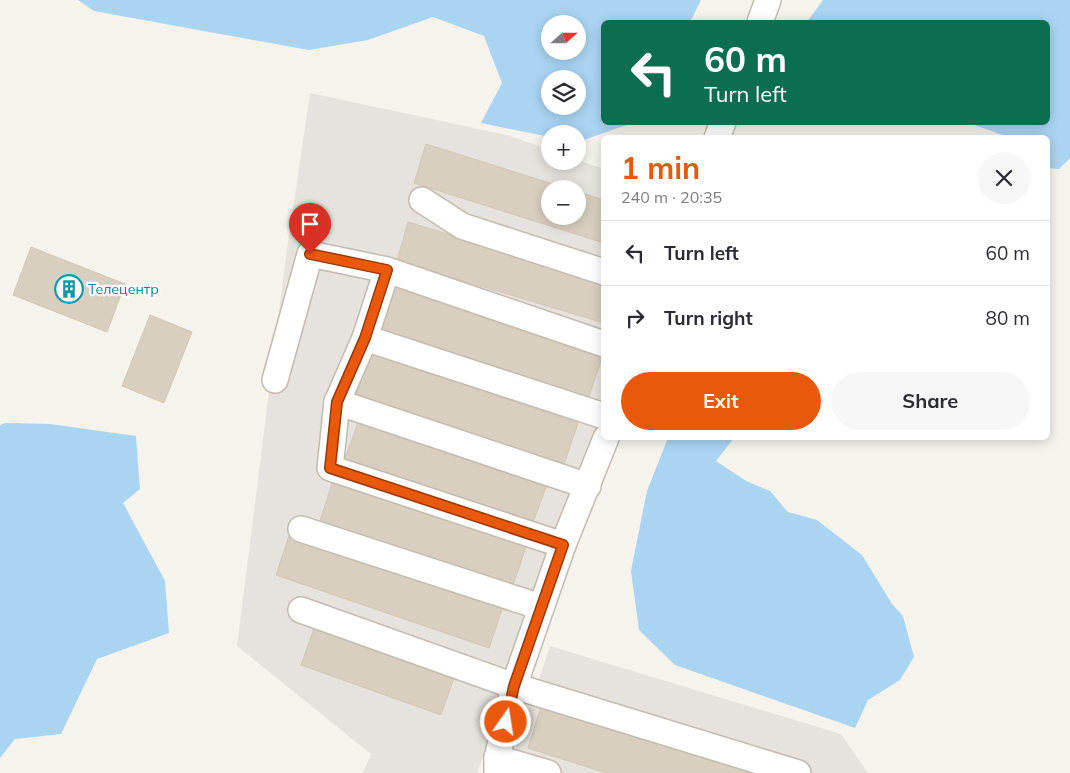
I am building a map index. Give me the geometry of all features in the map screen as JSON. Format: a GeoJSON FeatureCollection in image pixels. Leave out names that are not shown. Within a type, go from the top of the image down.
{"type":"FeatureCollection","features":[{"type":"Feature","properties":{"kind":"street"},"geometry":{"type":"LineString","coordinates":[[761,20],[768,0]]}},
{"type":"Feature","properties":{"kind":"street"},"geometry":{"type":"LineString","coordinates":[[422,200],[462,226],[601,271]]}},
{"type":"Feature","properties":{"kind":"street"},"geometry":{"type":"LineString","coordinates":[[275,380],[310,254],[387,270],[601,343]]}},
{"type":"Feature","properties":{"kind":"street"},"geometry":{"type":"LineString","coordinates":[[387,270],[365,338],[337,402],[330,468],[563,545]]}},
{"type":"Feature","properties":{"kind":"street"},"geometry":{"type":"LineString","coordinates":[[365,338],[601,415]]}},
{"type":"Feature","properties":{"kind":"street"},"geometry":{"type":"LineString","coordinates":[[337,402],[588,486]]}},
{"type":"Feature","properties":{"kind":"street"},"geometry":{"type":"LineString","coordinates":[[548,773],[497,766],[514,686],[563,545],[605,440]]}},
{"type":"Feature","properties":{"kind":"street"},"geometry":{"type":"LineString","coordinates":[[301,529],[541,608]]}},
{"type":"Feature","properties":{"kind":"street"},"geometry":{"type":"LineString","coordinates":[[301,610],[514,686],[798,773]]}},
{"type":"Feature","properties":{"kind":"shaded area"},"geometry":{"type":"Polygon","coordinates":[[[310,93],[507,135],[541,147],[541,170],[586,170],[586,163],[601,168],[601,440],[606,440],[477,773],[363,773],[371,754],[237,646],[286,257],[310,93]]]}},
{"type":"Feature","properties":{"kind":"shaded area"},"geometry":{"type":"Polygon","coordinates":[[[550,646],[841,734],[868,773],[514,773],[516,748],[550,646]]]}},
{"type":"Feature","properties":{"kind":"water"},"geometry":{"type":"Polygon","coordinates":[[[78,0],[701,0],[691,20],[601,20],[601,125],[626,125],[586,139],[586,125],[541,125],[541,135],[481,123],[502,83],[484,36],[433,17],[368,40],[309,50],[94,11],[78,0]]]}},
{"type":"Feature","properties":{"kind":"water"},"geometry":{"type":"Polygon","coordinates":[[[823,0],[1070,0],[1070,158],[1059,169],[1050,168],[1050,135],[1002,135],[975,125],[1050,125],[1050,20],[808,20],[823,0]]]}},
{"type":"Feature","properties":{"kind":"water"},"geometry":{"type":"Polygon","coordinates":[[[6,423],[50,424],[136,436],[140,489],[123,503],[165,581],[169,633],[97,659],[61,734],[15,739],[0,758],[0,425],[6,423]]]}},
{"type":"Feature","properties":{"kind":"water"},"geometry":{"type":"Polygon","coordinates":[[[667,440],[732,440],[716,461],[746,481],[770,491],[788,512],[817,520],[862,555],[892,604],[903,616],[914,657],[900,680],[868,700],[855,728],[675,665],[639,630],[631,571],[647,491],[667,440]]]}},
{"type":"Feature","properties":{"kind":"building"},"geometry":{"type":"Polygon","coordinates":[[[426,144],[541,180],[541,223],[414,183],[426,144]]]}},
{"type":"Feature","properties":{"kind":"building"},"geometry":{"type":"Polygon","coordinates":[[[586,194],[601,199],[601,242],[547,225],[586,225],[586,194]]]}},
{"type":"Feature","properties":{"kind":"building"},"geometry":{"type":"Polygon","coordinates":[[[408,222],[601,280],[601,322],[397,261],[408,222]]]}},
{"type":"Feature","properties":{"kind":"building","name":"Телецентр"},"geometry":{"type":"Polygon","coordinates":[[[31,247],[125,284],[107,332],[13,295],[31,247]]]}},
{"type":"Feature","properties":{"kind":"building"},"geometry":{"type":"Polygon","coordinates":[[[394,288],[601,358],[601,361],[587,402],[379,332],[394,288]]]}},
{"type":"Feature","properties":{"kind":"building"},"geometry":{"type":"Polygon","coordinates":[[[150,315],[192,332],[164,403],[122,386],[150,315]]]}},
{"type":"Feature","properties":{"kind":"building"},"geometry":{"type":"Polygon","coordinates":[[[368,353],[578,423],[563,467],[354,398],[368,353]]]}},
{"type":"Feature","properties":{"kind":"building"},"geometry":{"type":"Polygon","coordinates":[[[359,420],[546,487],[531,528],[344,461],[359,420]]]}},
{"type":"Feature","properties":{"kind":"building"},"geometry":{"type":"Polygon","coordinates":[[[333,480],[527,544],[512,588],[319,524],[333,480]]]}},
{"type":"Feature","properties":{"kind":"building"},"geometry":{"type":"Polygon","coordinates":[[[290,533],[503,606],[489,648],[276,575],[290,533]]]}},
{"type":"Feature","properties":{"kind":"building"},"geometry":{"type":"Polygon","coordinates":[[[315,625],[455,675],[441,715],[301,665],[315,625]]]}},
{"type":"Feature","properties":{"kind":"building"},"geometry":{"type":"Polygon","coordinates":[[[543,700],[774,773],[606,773],[528,748],[543,700]]]}},
{"type":"Feature","properties":{"kind":"place","name":"Телецентр"},"geometry":{"type":"Point","coordinates":[69,289]}},
{"type":"Feature","properties":{"kind":"route"},"geometry":{"type":"LineString","coordinates":[[310,254],[387,270],[365,338],[337,402],[330,468],[563,545],[514,686],[506,722]]}}]}
